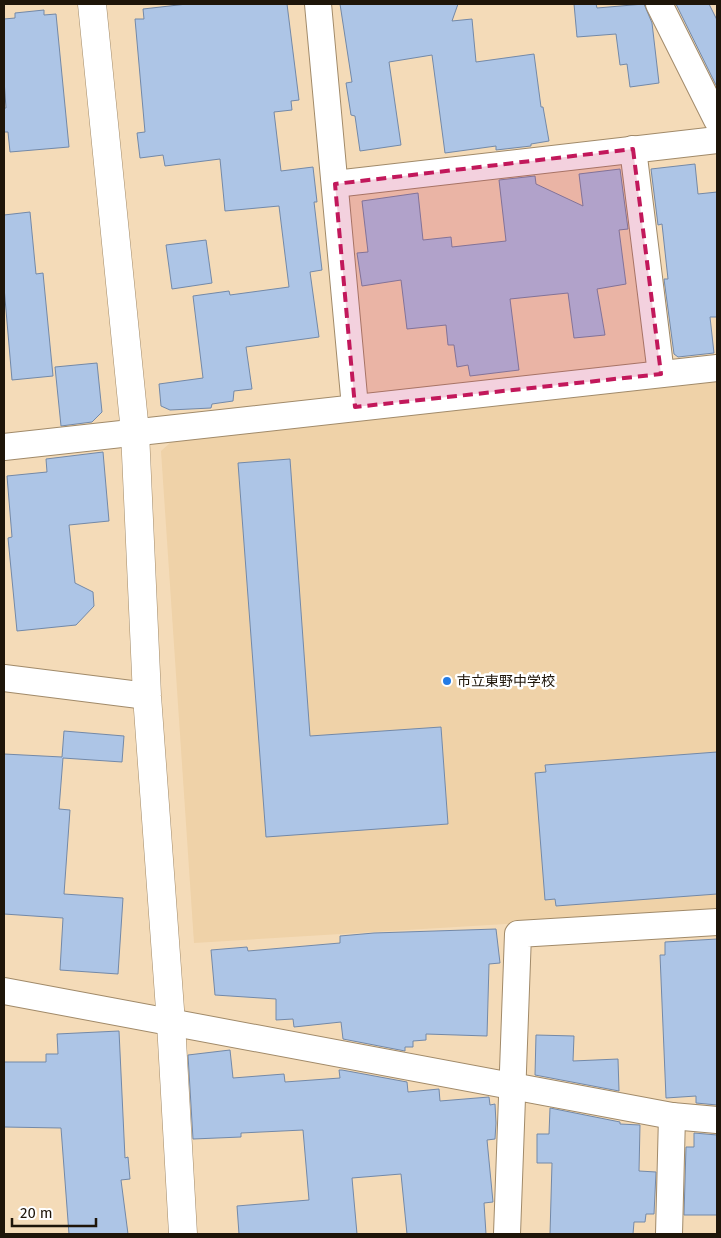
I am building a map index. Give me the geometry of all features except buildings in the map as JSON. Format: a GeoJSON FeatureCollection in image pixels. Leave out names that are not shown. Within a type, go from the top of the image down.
{"type":"FeatureCollection","features":[{"type":"Feature","properties":{"kind":"street"},"geometry":{"type":"LineString","coordinates":[[92,4],[135,432],[147,696],[171,1024],[182,1234]]}},
{"type":"Feature","properties":{"kind":"street"},"geometry":{"type":"LineString","coordinates":[[318,4],[355,407]]}},
{"type":"Feature","properties":{"kind":"street"},"geometry":{"type":"LineString","coordinates":[[659,4],[717,120]]}},
{"type":"Feature","properties":{"kind":"street"},"geometry":{"type":"LineString","coordinates":[[335,184],[717,140]]}},
{"type":"Feature","properties":{"kind":"street"},"geometry":{"type":"LineString","coordinates":[[634,149],[661,374]]}},
{"type":"Feature","properties":{"kind":"street"},"geometry":{"type":"LineString","coordinates":[[4,447],[717,368]]}},
{"type":"Feature","properties":{"kind":"street"},"geometry":{"type":"LineString","coordinates":[[4,678],[147,696]]}},
{"type":"Feature","properties":{"kind":"street"},"geometry":{"type":"LineString","coordinates":[[506,1234],[514,1087],[518,934],[717,922]]}},
{"type":"Feature","properties":{"kind":"street"},"geometry":{"type":"LineString","coordinates":[[4,991],[171,1024],[672,1116],[717,1120]]}},
{"type":"Feature","properties":{"kind":"street"},"geometry":{"type":"LineString","coordinates":[[669,1234],[672,1116]]}},
{"type":"Feature","properties":{"kind":"highlighted area"},"geometry":{"type":"Polygon","coordinates":[[[633,149],[661,374],[355,407],[335,184],[633,149]]]}},
{"type":"Feature","properties":{"kind":"shaded area","name":"市立東野中学校"},"geometry":{"type":"Polygon","coordinates":[[[717,382],[717,911],[194,943],[161,451],[171,442],[717,382]]]}},
{"type":"Feature","properties":{"kind":"place","name":"市立東野中学校"},"geometry":{"type":"Point","coordinates":[447,681]}}]}
